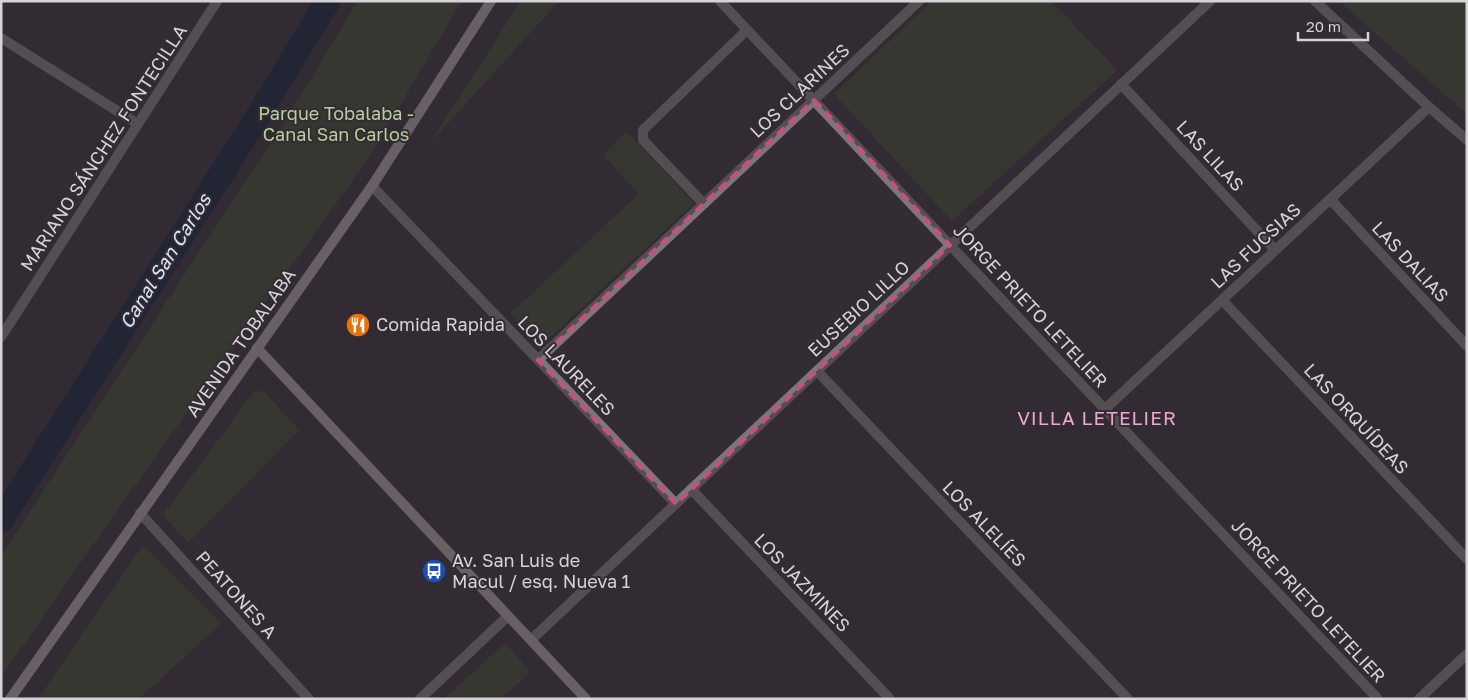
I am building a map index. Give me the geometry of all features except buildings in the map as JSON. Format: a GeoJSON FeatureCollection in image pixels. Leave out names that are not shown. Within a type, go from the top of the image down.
{"type":"FeatureCollection","features":[{"type":"Feature","properties":{"kind":"main road","name":"AVENIDA TOBALABA"},"geometry":{"type":"LineString","coordinates":[[10,699],[372,186],[492,1]]}},
{"type":"Feature","properties":{"kind":"main road"},"geometry":{"type":"LineString","coordinates":[[257,348],[586,699]]}},
{"type":"Feature","properties":{"kind":"street","name":"MARIANO SÁNCHEZ FONTECILLA"},"geometry":{"type":"LineString","coordinates":[[1,337],[217,1]]}},
{"type":"Feature","properties":{"kind":"street","name":"JORGE PRIETO LETELIER"},"geometry":{"type":"LineString","coordinates":[[720,1],[1378,699]]}},
{"type":"Feature","properties":{"kind":"street","name":"LOS CLARINES"},"geometry":{"type":"LineString","coordinates":[[538,360],[919,1]]}},
{"type":"Feature","properties":{"kind":"street","name":"EUSEBIO LILLO"},"geometry":{"type":"LineString","coordinates":[[530,640],[1210,1]]}},
{"type":"Feature","properties":{"kind":"street"},"geometry":{"type":"LineString","coordinates":[[1314,1],[1428,107],[1467,140]]}},
{"type":"Feature","properties":{"kind":"street"},"geometry":{"type":"LineString","coordinates":[[704,204],[643,140],[643,130],[747,30]]}},
{"type":"Feature","properties":{"kind":"street"},"geometry":{"type":"LineString","coordinates":[[1,38],[138,124]]}},
{"type":"Feature","properties":{"kind":"street","name":"LAS LILAS"},"geometry":{"type":"LineString","coordinates":[[1121,84],[1275,250]]}},
{"type":"Feature","properties":{"kind":"street","name":"LAS FUCSIAS"},"geometry":{"type":"LineString","coordinates":[[1105,409],[1428,107]]}},
{"type":"Feature","properties":{"kind":"street","name":"LOS LAURELES"},"geometry":{"type":"LineString","coordinates":[[372,186],[676,504]]}},
{"type":"Feature","properties":{"kind":"street","name":"LAS DALIAS"},"geometry":{"type":"LineString","coordinates":[[1330,199],[1467,346]]}},
{"type":"Feature","properties":{"kind":"street","name":"LAS ORQUÍDEAS"},"geometry":{"type":"LineString","coordinates":[[1222,300],[1467,559]]}},
{"type":"Feature","properties":{"kind":"street","name":"LOS ALELÍES"},"geometry":{"type":"LineString","coordinates":[[817,371],[1128,699]]}},
{"type":"Feature","properties":{"kind":"street","name":"LOS JAZMINES"},"geometry":{"type":"LineString","coordinates":[[691,489],[890,699]]}},
{"type":"Feature","properties":{"kind":"street","name":"PEATONES A"},"geometry":{"type":"LineString","coordinates":[[140,514],[308,699]]}},
{"type":"Feature","properties":{"kind":"street"},"geometry":{"type":"LineString","coordinates":[[420,699],[508,616]]}},
{"type":"Feature","properties":{"kind":"street"},"geometry":{"type":"LineString","coordinates":[[1419,699],[1467,654]]}},
{"type":"Feature","properties":{"kind":"highlighted area"},"geometry":{"type":"Polygon","coordinates":[[[814,100],[950,245],[676,504],[538,360],[814,100]]]}},
{"type":"Feature","properties":{"kind":"green space","name":"Parque Tobalaba - Canal San Carlos"},"geometry":{"type":"Polygon","coordinates":[[[358,1],[462,1],[370,156],[113,516],[1,677],[1,556],[290,113],[358,1]]]}},
{"type":"Feature","properties":{"kind":"green space"},"geometry":{"type":"Polygon","coordinates":[[[521,1],[559,1],[430,143],[521,1]]]}},
{"type":"Feature","properties":{"kind":"green space"},"geometry":{"type":"Polygon","coordinates":[[[932,1],[1051,1],[1117,70],[952,221],[834,94],[932,1]]]}},
{"type":"Feature","properties":{"kind":"green space"},"geometry":{"type":"Polygon","coordinates":[[[1339,1],[1467,1],[1467,114],[1339,1]]]}},
{"type":"Feature","properties":{"kind":"green space"},"geometry":{"type":"Polygon","coordinates":[[[627,132],[694,203],[542,345],[511,313],[639,194],[603,155],[627,132]]]}},
{"type":"Feature","properties":{"kind":"green space"},"geometry":{"type":"Polygon","coordinates":[[[255,390],[265,393],[299,430],[188,543],[163,515],[255,390]]]}},
{"type":"Feature","properties":{"kind":"green space"},"geometry":{"type":"Polygon","coordinates":[[[143,545],[221,623],[139,699],[38,699],[143,545]]]}},
{"type":"Feature","properties":{"kind":"green space"},"geometry":{"type":"Polygon","coordinates":[[[505,643],[530,672],[501,699],[444,699],[505,643]]]}},
{"type":"Feature","properties":{"kind":"waterway","name":"Canal San Carlos"},"geometry":{"type":"LineString","coordinates":[[1,520],[250,129],[328,1]]}},
{"type":"Feature","properties":{"kind":"place","name":"Comida Rapida"},"geometry":{"type":"Point","coordinates":[358,325]}},
{"type":"Feature","properties":{"kind":"place","name":"Av. San Luis de Macul / esq. Nueva 1"},"geometry":{"type":"Point","coordinates":[434,571]}},
{"type":"Feature","properties":{"kind":"district","name":"VILLA LETELIER"},"geometry":{"type":"Point","coordinates":[1097,418]}}]}
